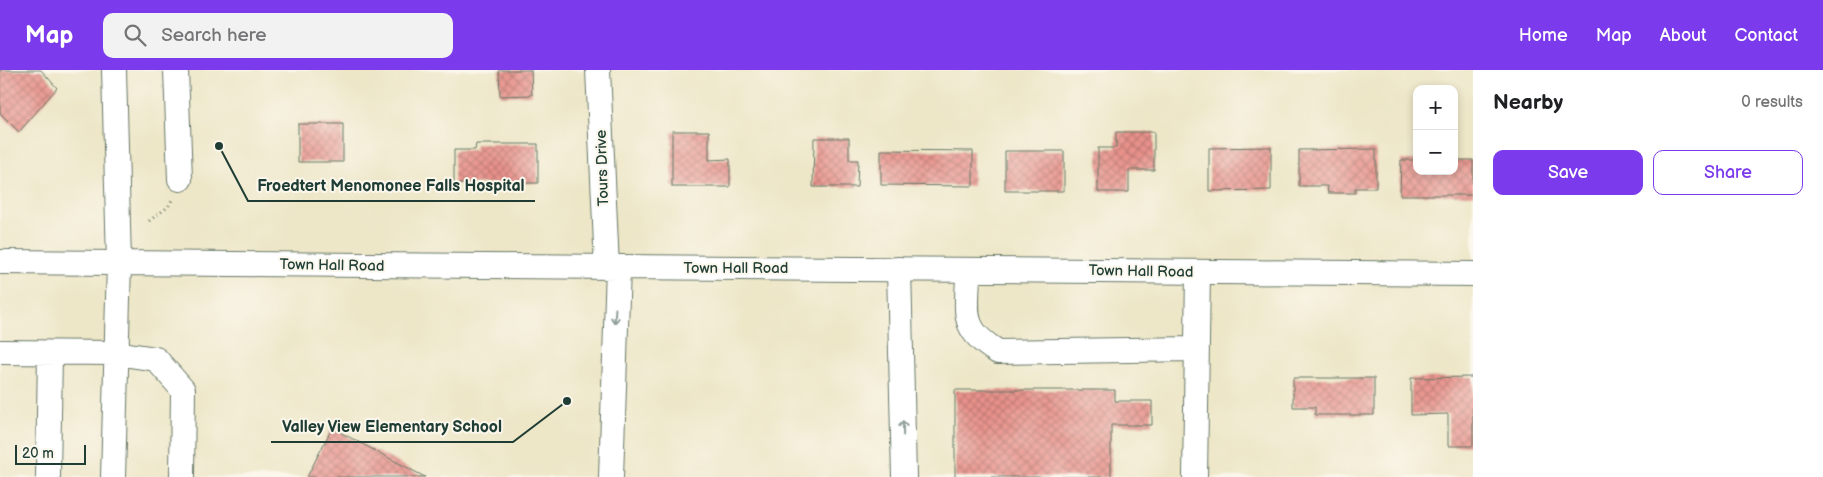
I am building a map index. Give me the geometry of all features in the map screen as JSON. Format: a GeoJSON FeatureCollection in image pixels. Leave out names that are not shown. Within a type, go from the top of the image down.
{"type":"FeatureCollection","features":[{"type":"Feature","properties":{"kind":"street"},"geometry":{"type":"LineString","coordinates":[[113,477],[119,263],[114,70]]}},
{"type":"Feature","properties":{"kind":"street"},"geometry":{"type":"LineString","coordinates":[[176,70],[180,179]]}},
{"type":"Feature","properties":{"kind":"street","name":"Tours Drive"},"geometry":{"type":"LineString","coordinates":[[598,70],[612,267],[612,477]]}},
{"type":"Feature","properties":{"kind":"street","name":"Town Hall Road"},"geometry":{"type":"LineString","coordinates":[[0,262],[1473,274]]}},
{"type":"Feature","properties":{"kind":"street"},"geometry":{"type":"LineString","coordinates":[[898,269],[904,477]]}},
{"type":"Feature","properties":{"kind":"street"},"geometry":{"type":"LineString","coordinates":[[968,270],[968,323],[979,340],[998,352],[1196,350]]}},
{"type":"Feature","properties":{"kind":"street"},"geometry":{"type":"LineString","coordinates":[[1195,477],[1198,272]]}},
{"type":"Feature","properties":{"kind":"street"},"geometry":{"type":"LineString","coordinates":[[0,352],[116,353],[156,359],[183,390],[182,477]]}},
{"type":"Feature","properties":{"kind":"street"},"geometry":{"type":"LineString","coordinates":[[48,477],[50,353]]}},
{"type":"Feature","properties":{"kind":"path"},"geometry":{"type":"LineString","coordinates":[[149,221],[168,207],[176,194],[180,179]]}},
{"type":"Feature","properties":{"kind":"building"},"geometry":{"type":"Polygon","coordinates":[[[0,70],[41,70],[57,88],[19,132],[0,113],[0,70]]]}},
{"type":"Feature","properties":{"kind":"building"},"geometry":{"type":"Polygon","coordinates":[[[499,70],[531,70],[532,95],[500,96],[499,70]]]}},
{"type":"Feature","properties":{"kind":"building"},"geometry":{"type":"Polygon","coordinates":[[[298,124],[343,124],[343,162],[298,162],[298,124]]]}},
{"type":"Feature","properties":{"kind":"building"},"geometry":{"type":"Polygon","coordinates":[[[672,131],[709,131],[709,160],[730,159],[730,187],[672,187],[672,131]]]}},
{"type":"Feature","properties":{"kind":"building"},"geometry":{"type":"Polygon","coordinates":[[[1116,132],[1154,132],[1154,170],[1129,170],[1129,192],[1098,192],[1098,148],[1116,148],[1116,132]]]}},
{"type":"Feature","properties":{"kind":"building"},"geometry":{"type":"Polygon","coordinates":[[[814,138],[849,138],[849,160],[858,160],[857,187],[813,187],[814,138]]]}},
{"type":"Feature","properties":{"kind":"building"},"geometry":{"type":"Polygon","coordinates":[[[476,144],[538,144],[538,183],[454,184],[454,150],[475,150],[476,144]]]}},
{"type":"Feature","properties":{"kind":"building"},"geometry":{"type":"Polygon","coordinates":[[[1271,147],[1271,190],[1209,191],[1209,148],[1271,147]]]}},
{"type":"Feature","properties":{"kind":"building"},"geometry":{"type":"Polygon","coordinates":[[[1376,149],[1376,188],[1355,188],[1355,193],[1328,193],[1327,186],[1299,186],[1299,150],[1376,149]]]}},
{"type":"Feature","properties":{"kind":"building"},"geometry":{"type":"Polygon","coordinates":[[[881,150],[973,151],[973,186],[881,185],[881,150]]]}},
{"type":"Feature","properties":{"kind":"building"},"geometry":{"type":"Polygon","coordinates":[[[1005,151],[1064,151],[1064,191],[1005,191],[1005,151]]]}},
{"type":"Feature","properties":{"kind":"building"},"geometry":{"type":"Polygon","coordinates":[[[1401,160],[1413,160],[1413,175],[1458,175],[1458,160],[1473,160],[1473,195],[1400,195],[1401,160]]]}},
{"type":"Feature","properties":{"kind":"building"},"geometry":{"type":"Polygon","coordinates":[[[1473,377],[1473,446],[1448,446],[1448,414],[1411,415],[1411,378],[1473,377]]]}},
{"type":"Feature","properties":{"kind":"building"},"geometry":{"type":"Polygon","coordinates":[[[1293,378],[1374,378],[1374,415],[1315,415],[1315,407],[1293,407],[1293,378]]]}},
{"type":"Feature","properties":{"kind":"building"},"geometry":{"type":"Polygon","coordinates":[[[955,390],[1115,390],[1115,401],[1152,401],[1152,425],[1111,425],[1111,477],[955,477],[955,390]]]}},
{"type":"Feature","properties":{"kind":"building"},"geometry":{"type":"Polygon","coordinates":[[[332,428],[425,477],[307,477],[332,428]]]}},
{"type":"Feature","properties":{"kind":"place","name":"Froedtert Menomonee Falls Hospital"},"geometry":{"type":"Point","coordinates":[219,146]}},
{"type":"Feature","properties":{"kind":"place","name":"Valley View Elementary School"},"geometry":{"type":"Point","coordinates":[567,401]}}]}
